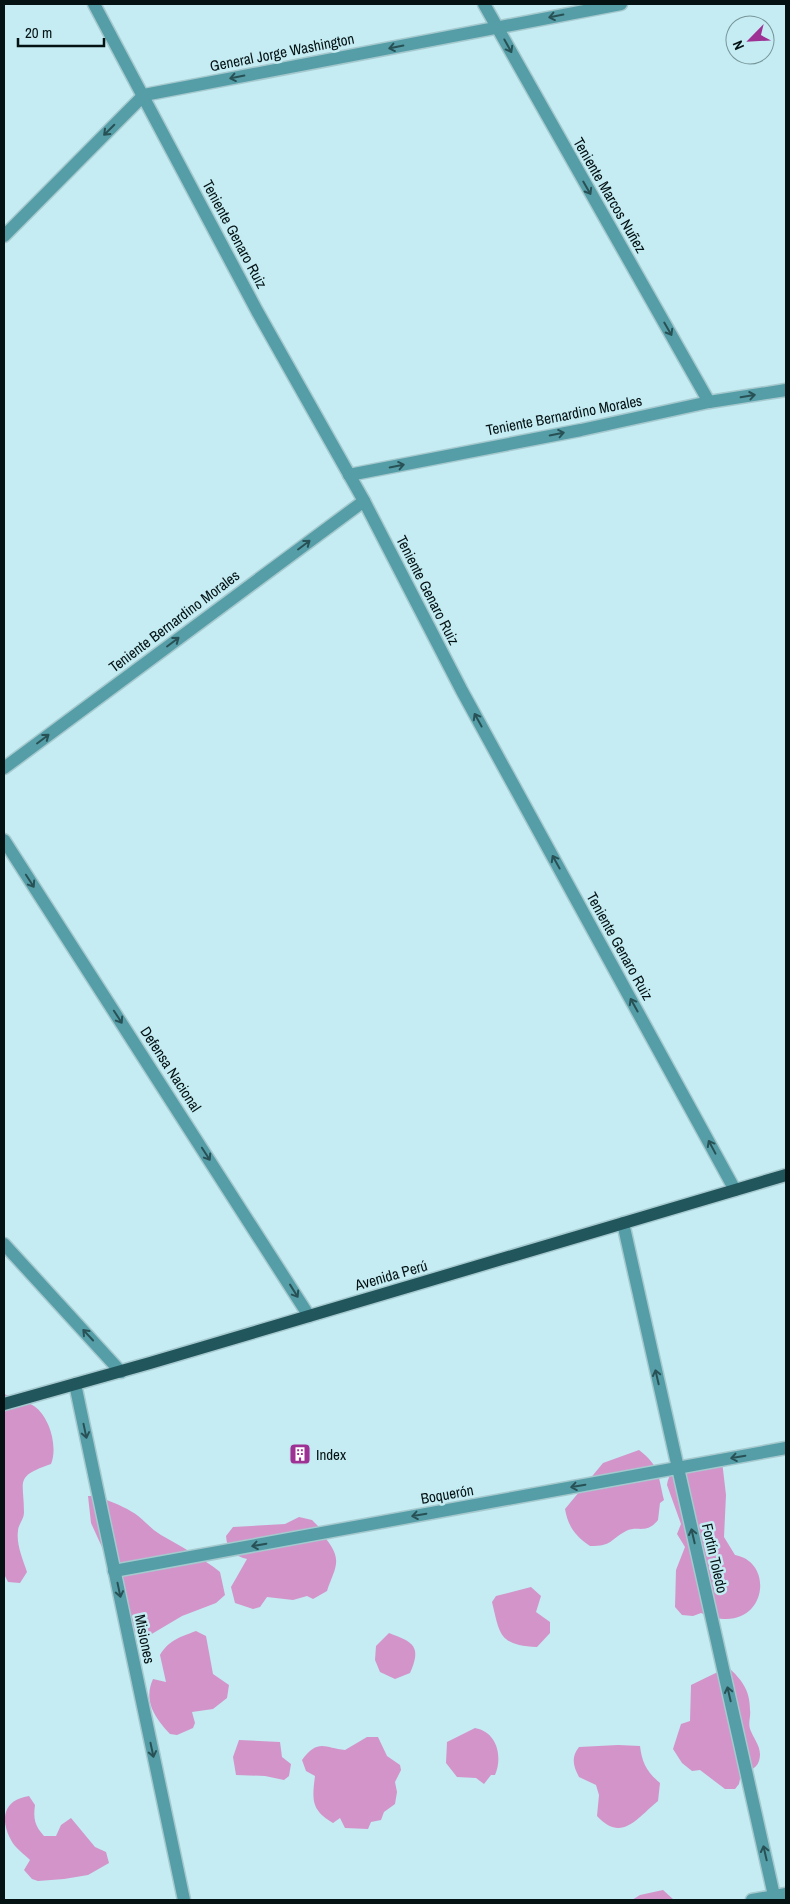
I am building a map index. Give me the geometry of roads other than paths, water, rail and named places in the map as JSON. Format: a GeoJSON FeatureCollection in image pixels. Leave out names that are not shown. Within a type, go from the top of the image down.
{"type":"FeatureCollection","features":[{"type":"Feature","properties":{"kind":"main road","name":"Avenida Perú"},"geometry":{"type":"LineString","coordinates":[[4,1404],[121,1372],[786,1174]]}},
{"type":"Feature","properties":{"kind":"street","name":"Teniente Genaro Ruiz"},"geometry":{"type":"LineString","coordinates":[[94,4],[257,311],[364,501],[462,691],[734,1190]]}},
{"type":"Feature","properties":{"kind":"street","name":"Teniente Marcos Nuñez"},"geometry":{"type":"LineString","coordinates":[[484,4],[710,402]]}},
{"type":"Feature","properties":{"kind":"street","name":"General Jorge Washington"},"geometry":{"type":"LineString","coordinates":[[144,95],[621,4]]}},
{"type":"Feature","properties":{"kind":"street"},"geometry":{"type":"LineString","coordinates":[[4,236],[144,95]]}},
{"type":"Feature","properties":{"kind":"street","name":"Teniente Bernardino Morales"},"geometry":{"type":"LineString","coordinates":[[349,475],[581,430],[710,402],[786,390]]}},
{"type":"Feature","properties":{"kind":"street","name":"Teniente Bernardino Morales"},"geometry":{"type":"LineString","coordinates":[[4,768],[364,501]]}},
{"type":"Feature","properties":{"kind":"street","name":"Defensa Nacional"},"geometry":{"type":"LineString","coordinates":[[4,840],[309,1316]]}},
{"type":"Feature","properties":{"kind":"street","name":"Fortín Toledo"},"geometry":{"type":"LineString","coordinates":[[623,1223],[678,1468],[779,1897]]}},
{"type":"Feature","properties":{"kind":"street"},"geometry":{"type":"LineString","coordinates":[[4,1244],[121,1372]]}},
{"type":"Feature","properties":{"kind":"street","name":"Misiones"},"geometry":{"type":"LineString","coordinates":[[75,1384],[184,1900]]}},
{"type":"Feature","properties":{"kind":"street","name":"Boquerón"},"geometry":{"type":"LineString","coordinates":[[114,1571],[786,1448]]}},
{"type":"Feature","properties":{"kind":"street"},"geometry":{"type":"LineString","coordinates":[[752,1900],[779,1897]]}},
{"type":"Feature","properties":{"kind":"place","name":"Index"},"geometry":{"type":"Point","coordinates":[300,1454]}}]}
